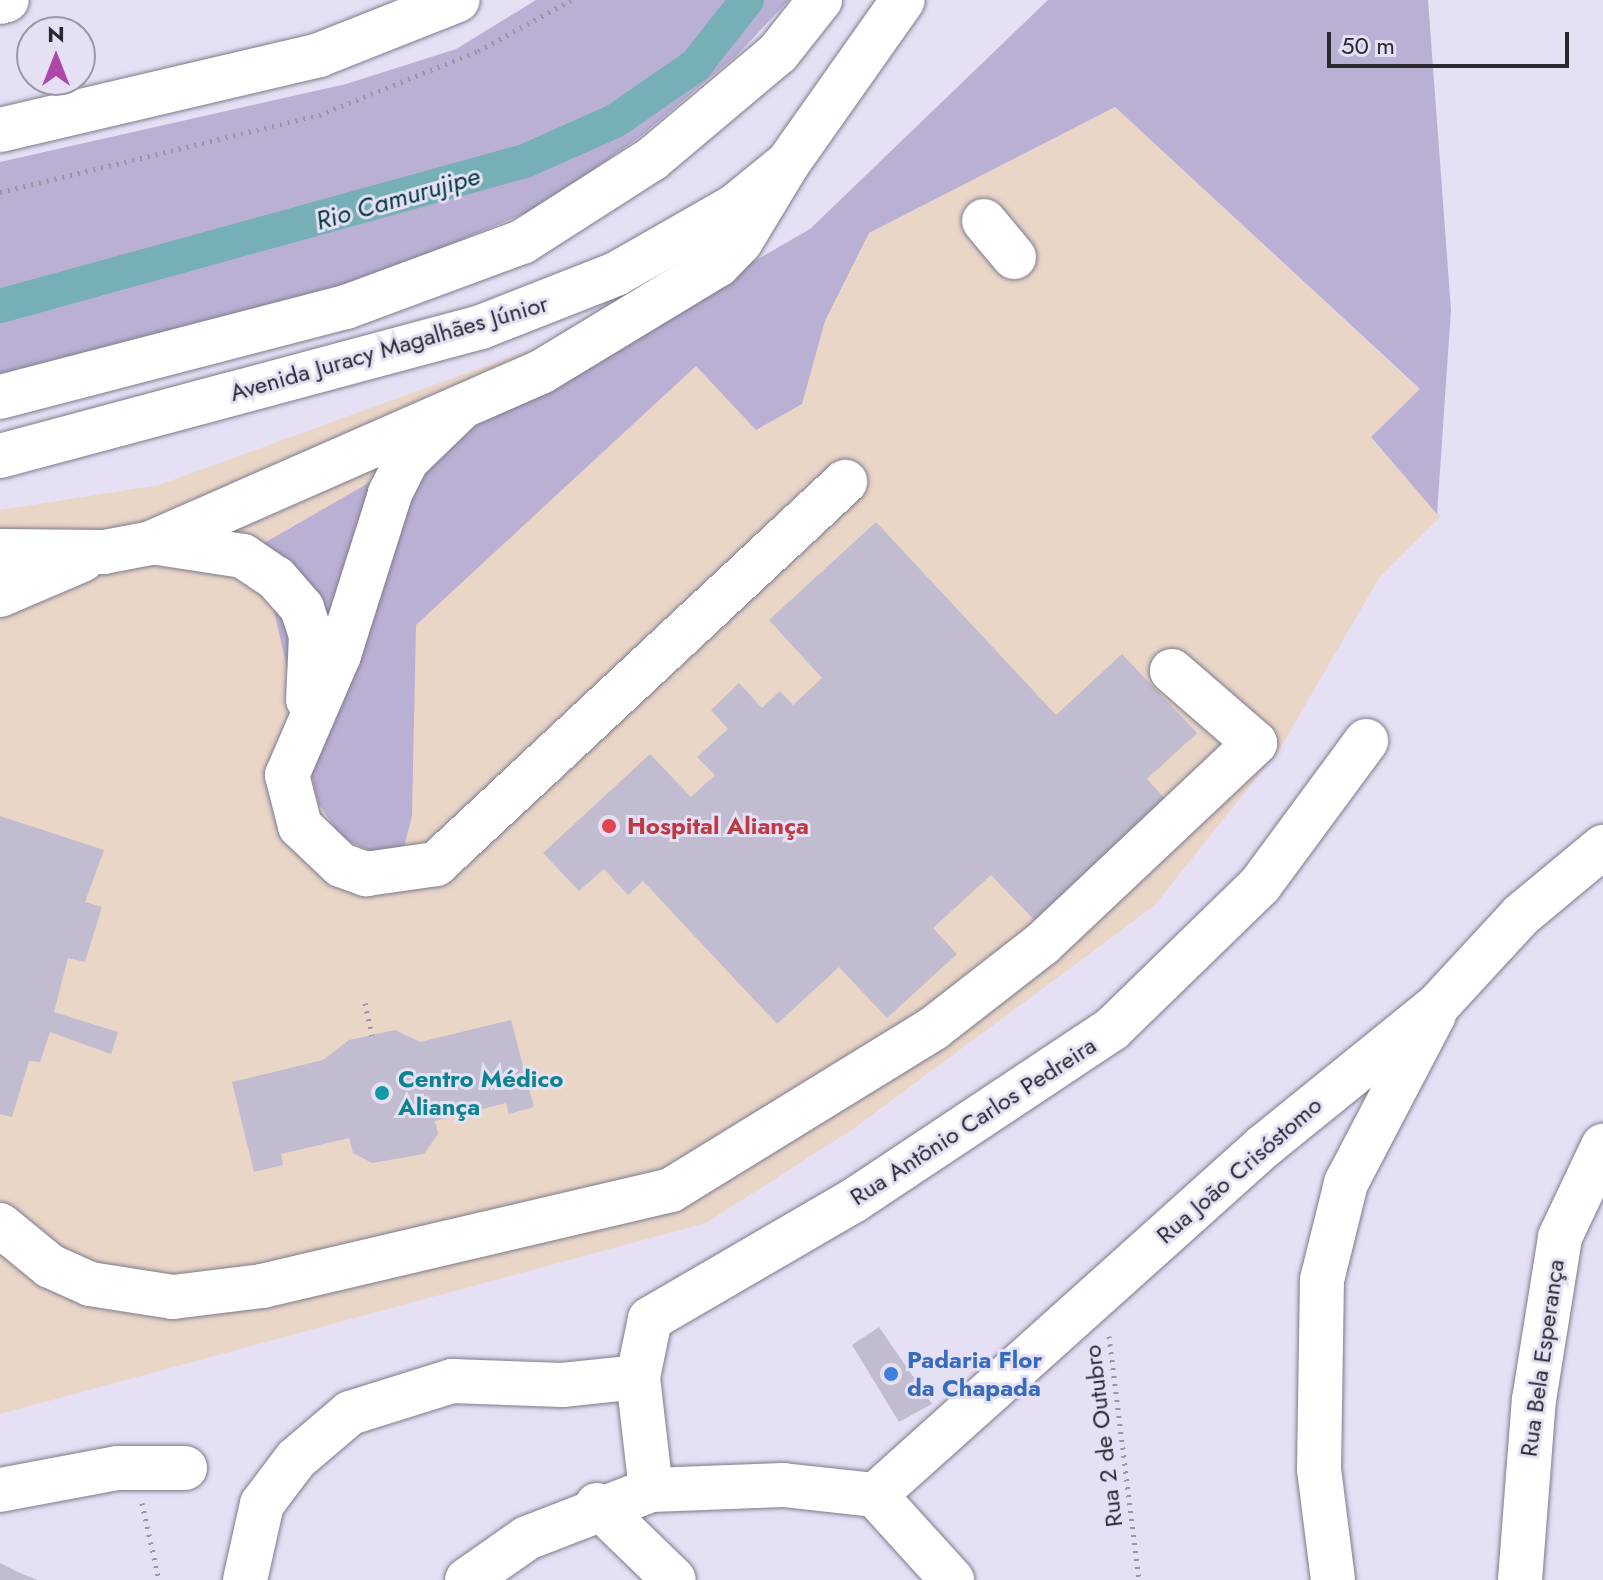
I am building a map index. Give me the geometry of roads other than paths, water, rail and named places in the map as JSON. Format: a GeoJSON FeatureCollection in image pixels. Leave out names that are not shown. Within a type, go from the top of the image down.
{"type":"FeatureCollection","features":[{"type":"Feature","properties":{"kind":"street"},"geometry":{"type":"LineString","coordinates":[[0,2],[7,0]]}},
{"type":"Feature","properties":{"kind":"street"},"geometry":{"type":"LineString","coordinates":[[0,130],[319,55],[403,28],[458,0]]}},
{"type":"Feature","properties":{"kind":"street"},"geometry":{"type":"LineString","coordinates":[[0,397],[346,307],[522,242],[652,159],[778,53],[820,0]]}},
{"type":"Feature","properties":{"kind":"street","name":"Avenida Juracy Magalhães Júnior"},"geometry":{"type":"LineString","coordinates":[[0,456],[551,302],[681,241],[788,163],[903,0]]}},
{"type":"Feature","properties":{"kind":"street"},"geometry":{"type":"LineString","coordinates":[[0,551],[104,552],[151,543],[541,372],[718,265],[741,241],[788,163]]}},
{"type":"Feature","properties":{"kind":"street"},"geometry":{"type":"LineString","coordinates":[[984,221],[1014,257]]}},
{"type":"Feature","properties":{"kind":"street"},"geometry":{"type":"LineString","coordinates":[[459,410],[407,460],[390,494],[339,655],[307,716],[287,775],[300,826],[317,847],[366,874],[436,864],[845,482]]}},
{"type":"Feature","properties":{"kind":"street"},"geometry":{"type":"LineString","coordinates":[[151,543],[243,556],[276,578],[302,608],[311,635],[307,716]]}},
{"type":"Feature","properties":{"kind":"street"},"geometry":{"type":"LineString","coordinates":[[0,595],[104,552]]}},
{"type":"Feature","properties":{"kind":"street"},"geometry":{"type":"LineString","coordinates":[[0,1225],[50,1266],[90,1284],[173,1297],[262,1286],[671,1190],[934,1028],[1042,944],[1255,743],[1172,671]]}},
{"type":"Feature","properties":{"kind":"street","name":"Rua Antônio Carlos Pedreira"},"geometry":{"type":"LineString","coordinates":[[651,1490],[638,1377],[642,1341],[663,1307],[853,1201],[1112,1029],[1260,885],[1366,741]]}},
{"type":"Feature","properties":{"kind":"street","name":"Rua João Crisóstomo"},"geometry":{"type":"LineString","coordinates":[[875,1495],[1103,1288],[1438,1005],[1521,915],[1603,847]]}},
{"type":"Feature","properties":{"kind":"street"},"geometry":{"type":"LineString","coordinates":[[1333,1580],[1319,1469],[1322,1280],[1346,1183],[1438,1005]]}},
{"type":"Feature","properties":{"kind":"street","name":"Rua Bela Esperança"},"geometry":{"type":"LineString","coordinates":[[1520,1580],[1525,1475],[1554,1268],[1582,1179],[1603,1146]]}},
{"type":"Feature","properties":{"kind":"street"},"geometry":{"type":"LineString","coordinates":[[245,1580],[262,1504],[296,1459],[350,1413],[452,1381],[562,1385],[638,1377]]}},
{"type":"Feature","properties":{"kind":"street"},"geometry":{"type":"LineString","coordinates":[[0,1490],[130,1467],[185,1468]]}},
{"type":"Feature","properties":{"kind":"street"},"geometry":{"type":"LineString","coordinates":[[467,1580],[487,1560],[597,1505],[651,1490],[783,1485],[875,1495],[952,1580]]}},
{"type":"Feature","properties":{"kind":"street"},"geometry":{"type":"LineString","coordinates":[[597,1505],[674,1580]]}},
{"type":"Feature","properties":{"kind":"waterway","name":"Rio Camurujipe"},"geometry":{"type":"LineString","coordinates":[[0,306],[525,161],[615,121],[696,65],[747,0]]}},
{"type":"Feature","properties":{"kind":"place","name":"Hospital Aliança"},"geometry":{"type":"Point","coordinates":[609,826]}},
{"type":"Feature","properties":{"kind":"place","name":"Centro Médico Aliança"},"geometry":{"type":"Point","coordinates":[382,1093]}},
{"type":"Feature","properties":{"kind":"place","name":"Padaria Flor da Chapada"},"geometry":{"type":"Point","coordinates":[891,1374]}}]}
